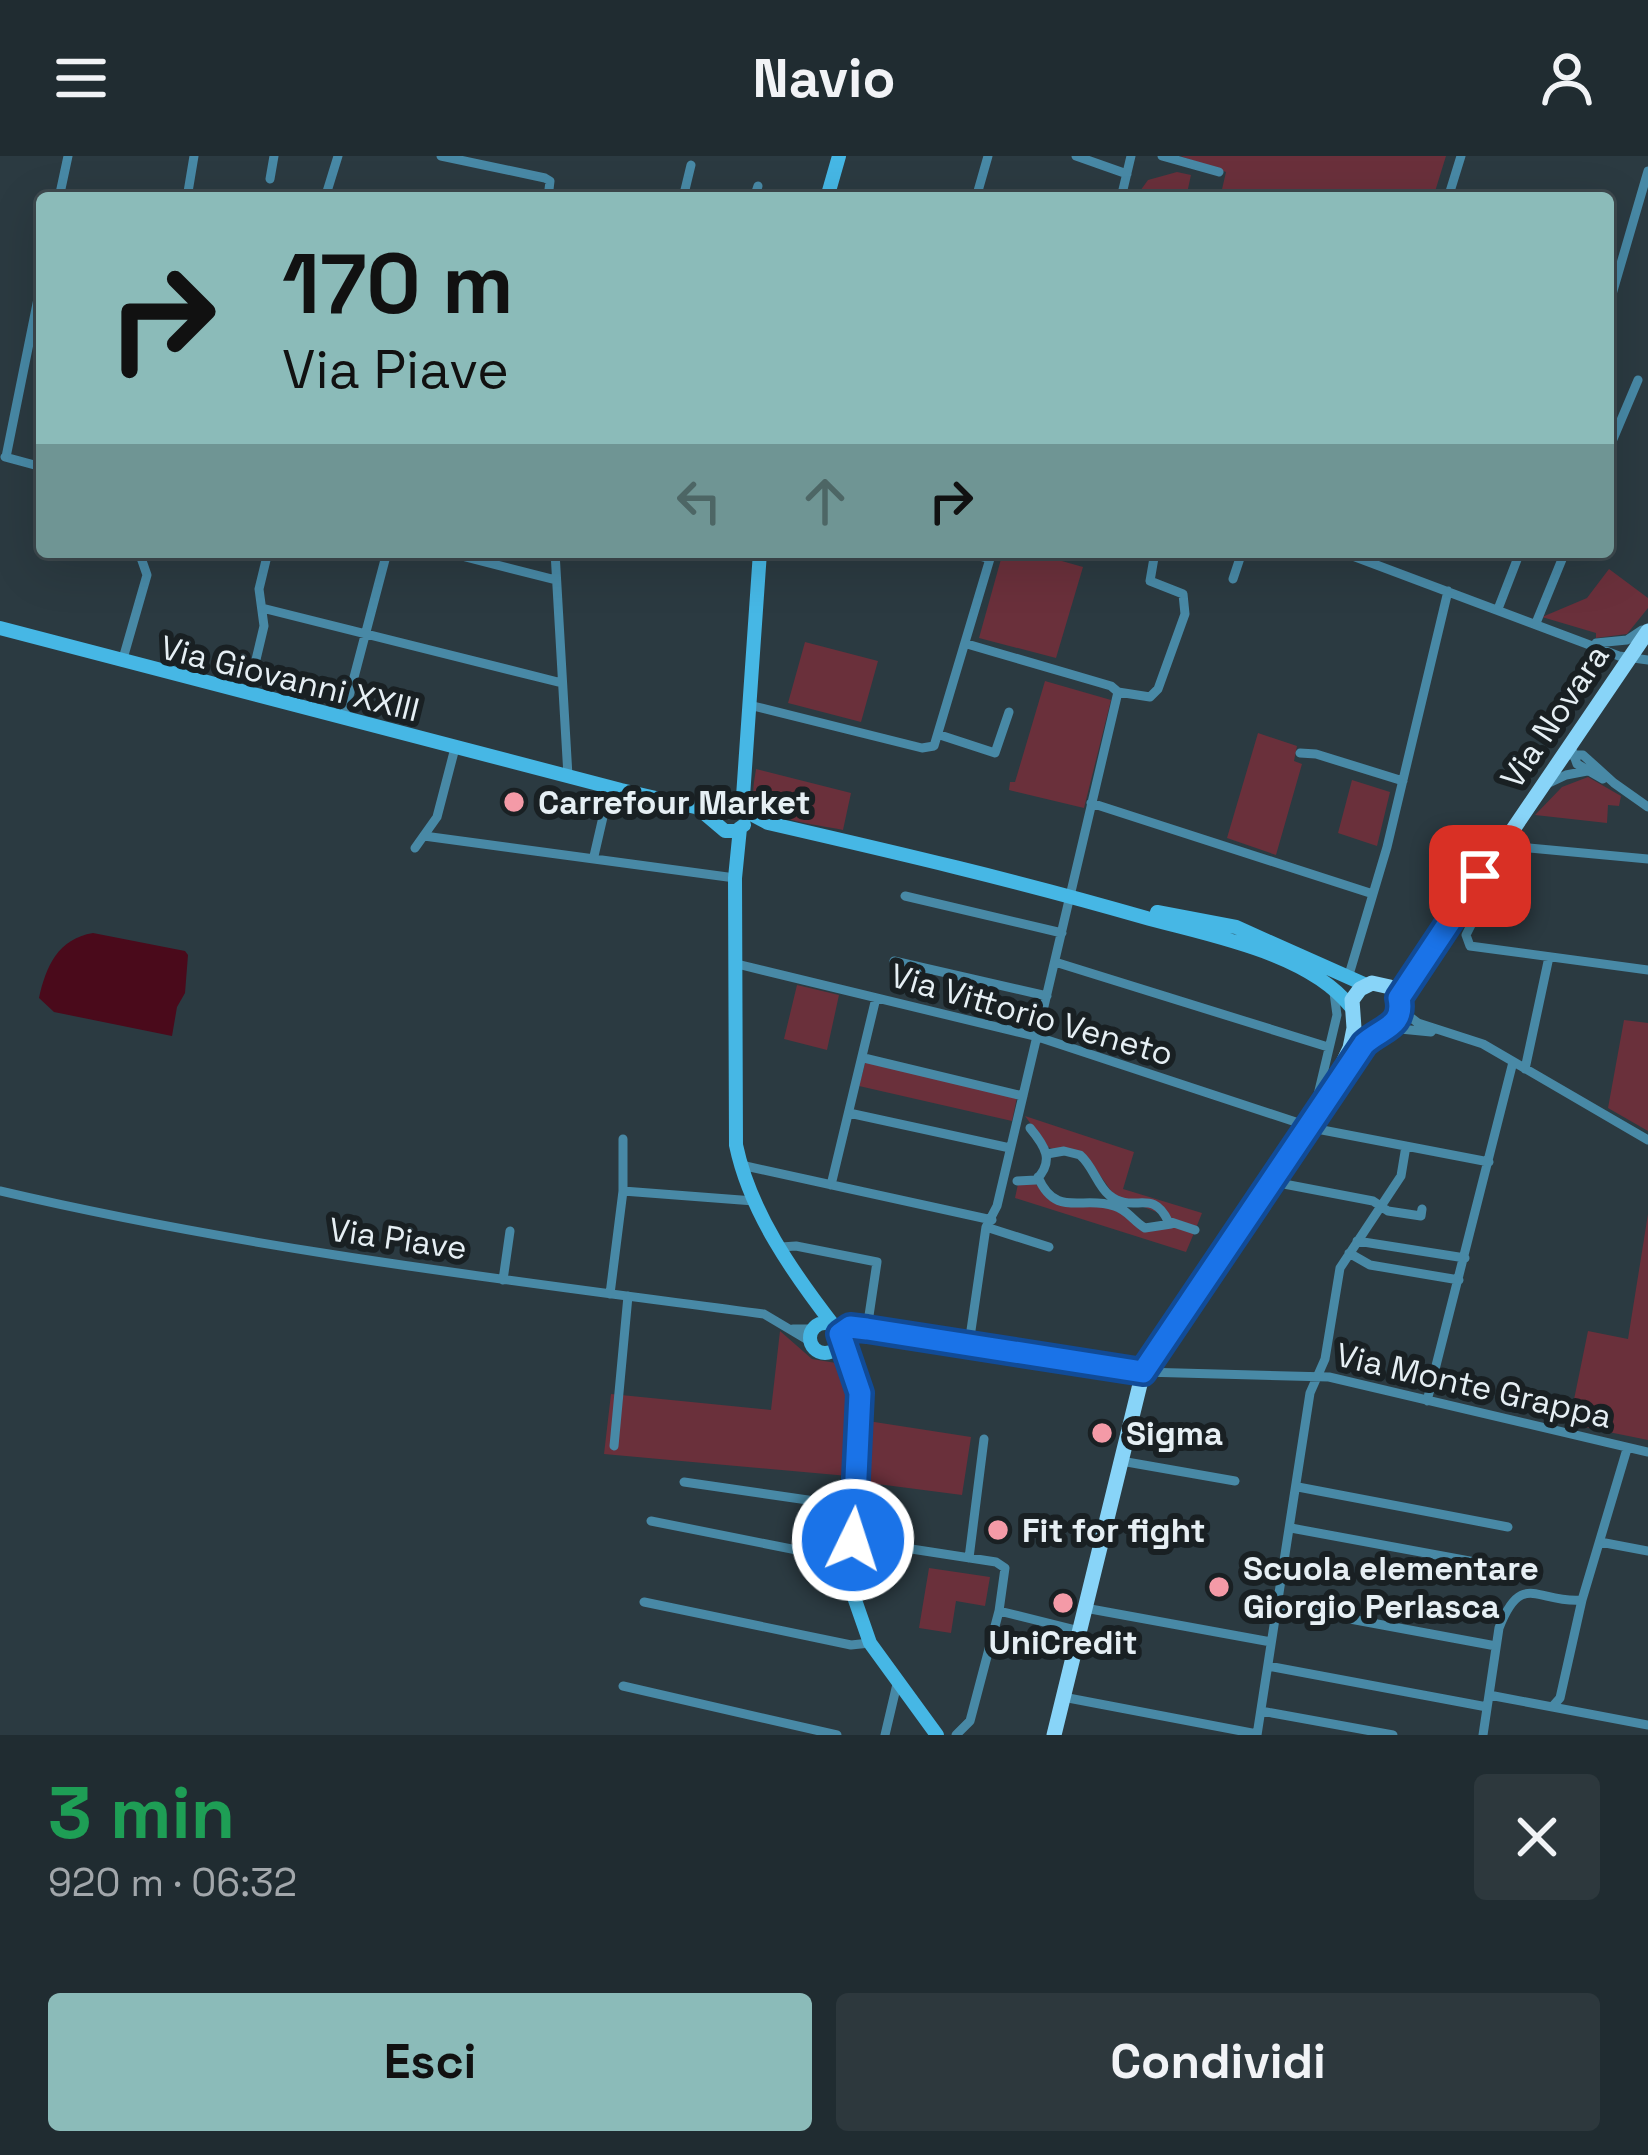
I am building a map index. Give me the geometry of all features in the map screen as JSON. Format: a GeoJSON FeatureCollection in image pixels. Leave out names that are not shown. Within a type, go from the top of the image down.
{"type":"FeatureCollection","features":[{"type":"Feature","properties":{"kind":"main road","name":"Via Novara"},"geometry":{"type":"LineString","coordinates":[[1400,1004],[1427,955],[1480,891],[1586,721],[1612,684],[1640,658],[1648,628]]}},
{"type":"Feature","properties":{"kind":"main road","name":"Via Novara"},"geometry":{"type":"LineString","coordinates":[[1384,984],[1427,955]]}},
{"type":"Feature","properties":{"kind":"main road"},"geometry":{"type":"LineString","coordinates":[[1054,1735],[1143,1372],[1309,1127],[1327,1081],[1350,1048],[1348,1013],[1355,994],[1366,985],[1384,984],[1400,1004],[1385,1030],[1364,1044],[1320,1102]]}},
{"type":"Feature","properties":{"kind":"main road"},"geometry":{"type":"LineString","coordinates":[[1348,1013],[1364,1030],[1385,1030]]}},
{"type":"Feature","properties":{"kind":"street"},"geometry":{"type":"LineString","coordinates":[[59,192],[68,156]]}},
{"type":"Feature","properties":{"kind":"street"},"geometry":{"type":"LineString","coordinates":[[188,192],[194,156]]}},
{"type":"Feature","properties":{"kind":"street"},"geometry":{"type":"LineString","coordinates":[[270,179],[274,156]]}},
{"type":"Feature","properties":{"kind":"street"},"geometry":{"type":"LineString","coordinates":[[327,192],[338,156]]}},
{"type":"Feature","properties":{"kind":"street"},"geometry":{"type":"LineString","coordinates":[[441,156],[527,172],[550,181],[549,192]]}},
{"type":"Feature","properties":{"kind":"street"},"geometry":{"type":"LineString","coordinates":[[527,172],[531,156]]}},
{"type":"Feature","properties":{"kind":"street"},"geometry":{"type":"LineString","coordinates":[[829,192],[839,156]]}},
{"type":"Feature","properties":{"kind":"street"},"geometry":{"type":"LineString","coordinates":[[978,192],[988,156]]}},
{"type":"Feature","properties":{"kind":"street"},"geometry":{"type":"LineString","coordinates":[[1076,156],[1126,174]]}},
{"type":"Feature","properties":{"kind":"street"},"geometry":{"type":"LineString","coordinates":[[1122,192],[1131,156]]}},
{"type":"Feature","properties":{"kind":"street"},"geometry":{"type":"LineString","coordinates":[[1162,156],[1219,172]]}},
{"type":"Feature","properties":{"kind":"street"},"geometry":{"type":"LineString","coordinates":[[1450,192],[1461,156]]}},
{"type":"Feature","properties":{"kind":"street"},"geometry":{"type":"LineString","coordinates":[[684,192],[691,165]]}},
{"type":"Feature","properties":{"kind":"street"},"geometry":{"type":"LineString","coordinates":[[1614,287],[1648,171]]}},
{"type":"Feature","properties":{"kind":"street"},"geometry":{"type":"LineString","coordinates":[[756,192],[758,186]]}},
{"type":"Feature","properties":{"kind":"street"},"geometry":{"type":"LineString","coordinates":[[36,308],[3,456],[36,465]]}},
{"type":"Feature","properties":{"kind":"street"},"geometry":{"type":"LineString","coordinates":[[27,352],[36,354]]}},
{"type":"Feature","properties":{"kind":"street"},"geometry":{"type":"LineString","coordinates":[[1614,437],[1638,380]]}},
{"type":"Feature","properties":{"kind":"street"},"geometry":{"type":"LineString","coordinates":[[122,662],[147,575],[141,558]]}},
{"type":"Feature","properties":{"kind":"street"},"geometry":{"type":"LineString","coordinates":[[248,695],[264,626],[259,589],[267,558]]}},
{"type":"Feature","properties":{"kind":"street"},"geometry":{"type":"LineString","coordinates":[[343,719],[385,558]]}},
{"type":"Feature","properties":{"kind":"street"},"geometry":{"type":"LineString","coordinates":[[470,558],[556,580]]}},
{"type":"Feature","properties":{"kind":"street"},"geometry":{"type":"LineString","coordinates":[[555,558],[568,776]]}},
{"type":"Feature","properties":{"kind":"street"},"geometry":{"type":"LineString","coordinates":[[760,558],[745,783],[732,818],[736,852],[735,1117],[741,1165],[754,1201],[850,1362],[860,1393],[851,1562],[855,1600],[870,1643],[937,1735]]}},
{"type":"Feature","properties":{"kind":"street"},"geometry":{"type":"LineString","coordinates":[[937,741],[990,558]]}},
{"type":"Feature","properties":{"kind":"street"},"geometry":{"type":"LineString","coordinates":[[967,644],[1147,698],[1158,689],[1186,609],[1183,594],[1153,583],[1148,574],[1153,558]]}},
{"type":"Feature","properties":{"kind":"street"},"geometry":{"type":"LineString","coordinates":[[1232,579],[1240,558]]}},
{"type":"Feature","properties":{"kind":"street"},"geometry":{"type":"LineString","coordinates":[[1360,558],[1591,644],[1627,647],[1640,658]]}},
{"type":"Feature","properties":{"kind":"street"},"geometry":{"type":"LineString","coordinates":[[1498,609],[1518,558]]}},
{"type":"Feature","properties":{"kind":"street"},"geometry":{"type":"LineString","coordinates":[[1535,623],[1562,558]]}},
{"type":"Feature","properties":{"kind":"street"},"geometry":{"type":"LineString","coordinates":[[1348,978],[1403,781],[1448,591]]}},
{"type":"Feature","properties":{"kind":"street"},"geometry":{"type":"LineString","coordinates":[[262,608],[562,683]]}},
{"type":"Feature","properties":{"kind":"street","name":"Via Giovanni XXIII"},"geometry":{"type":"LineString","coordinates":[[0,628],[732,818]]}},
{"type":"Feature","properties":{"kind":"street"},"geometry":{"type":"LineString","coordinates":[[1608,647],[1648,628]]}},
{"type":"Feature","properties":{"kind":"street"},"geometry":{"type":"LineString","coordinates":[[1608,647],[1615,665],[1612,684]]}},
{"type":"Feature","properties":{"kind":"street"},"geometry":{"type":"LineString","coordinates":[[969,1344],[989,1223],[1118,692]]}},
{"type":"Feature","properties":{"kind":"street"},"geometry":{"type":"LineString","coordinates":[[749,705],[922,748],[937,741],[994,753],[1009,712]]}},
{"type":"Feature","properties":{"kind":"street"},"geometry":{"type":"LineString","coordinates":[[1586,721],[1590,767]]}},
{"type":"Feature","properties":{"kind":"street"},"geometry":{"type":"LineString","coordinates":[[415,848],[437,817],[455,748]]}},
{"type":"Feature","properties":{"kind":"street"},"geometry":{"type":"LineString","coordinates":[[1568,750],[1573,760],[1648,807]]}},
{"type":"Feature","properties":{"kind":"street"},"geometry":{"type":"LineString","coordinates":[[1300,753],[1403,781]]}},
{"type":"Feature","properties":{"kind":"street"},"geometry":{"type":"LineString","coordinates":[[1539,790],[1590,767]]}},
{"type":"Feature","properties":{"kind":"street"},"geometry":{"type":"LineString","coordinates":[[594,856],[605,804],[598,784]]}},
{"type":"Feature","properties":{"kind":"street"},"geometry":{"type":"LineString","coordinates":[[605,804],[621,790]]}},
{"type":"Feature","properties":{"kind":"street"},"geometry":{"type":"LineString","coordinates":[[1091,803],[1372,894]]}},
{"type":"Feature","properties":{"kind":"street"},"geometry":{"type":"LineString","coordinates":[[732,818],[1072,894],[1234,942],[1324,982],[1348,1013],[1328,1047],[1327,1081]]}},
{"type":"Feature","properties":{"kind":"street"},"geometry":{"type":"LineString","coordinates":[[424,836],[734,878]]}},
{"type":"Feature","properties":{"kind":"street"},"geometry":{"type":"LineString","coordinates":[[1648,859],[1524,845],[1480,891],[1468,928],[1470,946],[1648,970]]}},
{"type":"Feature","properties":{"kind":"street"},"geometry":{"type":"LineString","coordinates":[[905,896],[1061,933]]}},
{"type":"Feature","properties":{"kind":"street"},"geometry":{"type":"LineString","coordinates":[[1109,905],[1231,925],[1366,985]]}},
{"type":"Feature","properties":{"kind":"street"},"geometry":{"type":"LineString","coordinates":[[1525,1070],[1549,956]]}},
{"type":"Feature","properties":{"kind":"street"},"geometry":{"type":"LineString","coordinates":[[894,961],[1047,996]]}},
{"type":"Feature","properties":{"kind":"street"},"geometry":{"type":"LineString","coordinates":[[1055,962],[1328,1047]]}},
{"type":"Feature","properties":{"kind":"street","name":"Via Vittorio Veneto"},"geometry":{"type":"LineString","coordinates":[[737,964],[1037,1037],[1309,1127],[1489,1162]]}},
{"type":"Feature","properties":{"kind":"street"},"geometry":{"type":"LineString","coordinates":[[831,1185],[876,998]]}},
{"type":"Feature","properties":{"kind":"street"},"geometry":{"type":"LineString","coordinates":[[1400,1004],[1418,1023],[1472,1039],[1648,1140]]}},
{"type":"Feature","properties":{"kind":"street"},"geometry":{"type":"LineString","coordinates":[[1385,1030],[1449,1033]]}},
{"type":"Feature","properties":{"kind":"street"},"geometry":{"type":"LineString","coordinates":[[864,1058],[1023,1096]]}},
{"type":"Feature","properties":{"kind":"street"},"geometry":{"type":"LineString","coordinates":[[1427,1402],[1513,1062]]}},
{"type":"Feature","properties":{"kind":"street"},"geometry":{"type":"LineString","coordinates":[[849,1113],[1010,1148]]}},
{"type":"Feature","properties":{"kind":"street"},"geometry":{"type":"LineString","coordinates":[[1018,1180],[1038,1178],[1046,1166],[1047,1154],[1030,1128]]}},
{"type":"Feature","properties":{"kind":"street"},"geometry":{"type":"LineString","coordinates":[[610,1294],[623,1191],[623,1139]]}},
{"type":"Feature","properties":{"kind":"street"},"geometry":{"type":"LineString","coordinates":[[1063,1697],[1257,1734],[1316,1375],[1324,1359],[1340,1268],[1401,1176],[1406,1146]]}},
{"type":"Feature","properties":{"kind":"street"},"geometry":{"type":"LineString","coordinates":[[1047,1154],[1064,1150],[1080,1154],[1108,1195],[1127,1204],[1150,1202],[1177,1225]]}},
{"type":"Feature","properties":{"kind":"street"},"geometry":{"type":"LineString","coordinates":[[741,1165],[989,1223],[1049,1247]]}},
{"type":"Feature","properties":{"kind":"street"},"geometry":{"type":"LineString","coordinates":[[1274,1177],[1284,1184],[1373,1201],[1421,1216],[1422,1209]]}},
{"type":"Feature","properties":{"kind":"street"},"geometry":{"type":"LineString","coordinates":[[1038,1178],[1048,1196],[1108,1203],[1125,1210],[1145,1228],[1177,1225],[1195,1230]]}},
{"type":"Feature","properties":{"kind":"street"},"geometry":{"type":"LineString","coordinates":[[1094,1203],[1103,1188]]}},
{"type":"Feature","properties":{"kind":"street"},"geometry":{"type":"LineString","coordinates":[[623,1191],[754,1201]]}},
{"type":"Feature","properties":{"kind":"street","name":"Via Piave"},"geometry":{"type":"LineString","coordinates":[[0,1192],[145,1225],[503,1280],[764,1313],[787,1328],[814,1332]]}},
{"type":"Feature","properties":{"kind":"street"},"geometry":{"type":"LineString","coordinates":[[503,1280],[510,1231]]}},
{"type":"Feature","properties":{"kind":"street"},"geometry":{"type":"LineString","coordinates":[[1357,1241],[1465,1258]]}},
{"type":"Feature","properties":{"kind":"street"},"geometry":{"type":"LineString","coordinates":[[781,1247],[878,1262],[867,1329]]}},
{"type":"Feature","properties":{"kind":"street"},"geometry":{"type":"LineString","coordinates":[[1349,1253],[1370,1264],[1459,1280]]}},
{"type":"Feature","properties":{"kind":"street"},"geometry":{"type":"LineString","coordinates":[[614,1446],[628,1296]]}},
{"type":"Feature","properties":{"kind":"street"},"geometry":{"type":"LineString","coordinates":[[817,1302],[814,1332],[820,1352],[850,1327],[1143,1372]]}},
{"type":"Feature","properties":{"kind":"street"},"geometry":{"type":"LineString","coordinates":[[814,1332],[836,1338]]}},
{"type":"Feature","properties":{"kind":"street","name":"Via Monte Grappa"},"geometry":{"type":"LineString","coordinates":[[1143,1372],[1316,1375],[1648,1452]]}},
{"type":"Feature","properties":{"kind":"street"},"geometry":{"type":"LineString","coordinates":[[969,1558],[984,1439]]}},
{"type":"Feature","properties":{"kind":"street"},"geometry":{"type":"LineString","coordinates":[[1552,1707],[1560,1698],[1582,1600],[1627,1449]]}},
{"type":"Feature","properties":{"kind":"street"},"geometry":{"type":"LineString","coordinates":[[1121,1461],[1235,1481]]}},
{"type":"Feature","properties":{"kind":"street"},"geometry":{"type":"LineString","coordinates":[[683,1482],[856,1507]]}},
{"type":"Feature","properties":{"kind":"street"},"geometry":{"type":"LineString","coordinates":[[1298,1487],[1508,1527]]}},
{"type":"Feature","properties":{"kind":"street"},"geometry":{"type":"LineString","coordinates":[[651,1521],[851,1562]]}},
{"type":"Feature","properties":{"kind":"street"},"geometry":{"type":"LineString","coordinates":[[1291,1528],[1502,1568]]}},
{"type":"Feature","properties":{"kind":"street"},"geometry":{"type":"LineString","coordinates":[[853,1540],[1000,1564],[1006,1572],[970,1721],[956,1735]]}},
{"type":"Feature","properties":{"kind":"street"},"geometry":{"type":"LineString","coordinates":[[1600,1542],[1648,1551]]}},
{"type":"Feature","properties":{"kind":"street"},"geometry":{"type":"LineString","coordinates":[[1483,1735],[1505,1612],[1521,1592],[1582,1600]]}},
{"type":"Feature","properties":{"kind":"street"},"geometry":{"type":"LineString","coordinates":[[644,1602],[851,1646],[870,1643]]}},
{"type":"Feature","properties":{"kind":"street"},"geometry":{"type":"LineString","coordinates":[[1280,1606],[1496,1646]]}},
{"type":"Feature","properties":{"kind":"street"},"geometry":{"type":"LineString","coordinates":[[1085,1608],[1271,1642]]}},
{"type":"Feature","properties":{"kind":"street"},"geometry":{"type":"LineString","coordinates":[[999,1611],[1080,1631]]}},
{"type":"Feature","properties":{"kind":"street"},"geometry":{"type":"LineString","coordinates":[[1268,1666],[1648,1725]]}},
{"type":"Feature","properties":{"kind":"street"},"geometry":{"type":"LineString","coordinates":[[885,1735],[897,1684]]}},
{"type":"Feature","properties":{"kind":"street"},"geometry":{"type":"LineString","coordinates":[[623,1686],[837,1735]]}},
{"type":"Feature","properties":{"kind":"street"},"geometry":{"type":"LineString","coordinates":[[1261,1711],[1393,1735]]}},
{"type":"Feature","properties":{"kind":"shaded area"},"geometry":{"type":"Polygon","coordinates":[[[1180,156],[1446,156],[1435,192],[1221,192],[1226,172],[1180,156]]]}},
{"type":"Feature","properties":{"kind":"shaded area"},"geometry":{"type":"Polygon","coordinates":[[[1177,172],[1191,175],[1187,192],[1139,192],[1148,180],[1177,172]]]}},
{"type":"Feature","properties":{"kind":"shaded area"},"geometry":{"type":"Polygon","coordinates":[[[1001,558],[1051,558],[1083,567],[1056,658],[979,638],[1001,558]]]}},
{"type":"Feature","properties":{"kind":"shaded area"},"geometry":{"type":"Polygon","coordinates":[[[1609,569],[1648,598],[1648,608],[1627,634],[1596,638],[1596,633],[1542,617],[1587,598],[1609,569]]]}},
{"type":"Feature","properties":{"kind":"shaded area"},"geometry":{"type":"Polygon","coordinates":[[[805,642],[878,661],[861,722],[788,703],[805,642]]]}},
{"type":"Feature","properties":{"kind":"shaded area"},"geometry":{"type":"Polygon","coordinates":[[[1045,681],[1111,700],[1084,808],[1009,790],[1045,681]]]}},
{"type":"Feature","properties":{"kind":"shaded area"},"geometry":{"type":"Polygon","coordinates":[[[1258,733],[1297,746],[1294,761],[1302,764],[1276,855],[1227,838],[1258,733]]]}},
{"type":"Feature","properties":{"kind":"shaded area"},"geometry":{"type":"Polygon","coordinates":[[[756,769],[851,793],[843,830],[793,820],[758,805],[753,795],[756,769]]]}},
{"type":"Feature","properties":{"kind":"shaded area"},"geometry":{"type":"Polygon","coordinates":[[[1588,777],[1621,796],[1619,806],[1608,805],[1607,823],[1535,815],[1562,787],[1588,777]]]}},
{"type":"Feature","properties":{"kind":"shaded area"},"geometry":{"type":"Polygon","coordinates":[[[1352,780],[1390,792],[1377,846],[1338,833],[1352,780]]]}},
{"type":"Feature","properties":{"kind":"shaded area"},"geometry":{"type":"Polygon","coordinates":[[[93,933],[185,951],[185,993],[177,1007],[172,1036],[54,1012],[39,998],[45,975],[62,948],[93,933]]]}},
{"type":"Feature","properties":{"kind":"shaded area"},"geometry":{"type":"Polygon","coordinates":[[[797,985],[839,995],[827,1050],[784,1039],[797,985]]]}},
{"type":"Feature","properties":{"kind":"shaded area"},"geometry":{"type":"Polygon","coordinates":[[[1624,1020],[1648,1023],[1648,1131],[1608,1108],[1624,1020]]]}},
{"type":"Feature","properties":{"kind":"shaded area"},"geometry":{"type":"Polygon","coordinates":[[[866,1060],[1017,1097],[1012,1121],[859,1086],[866,1060]]]}},
{"type":"Feature","properties":{"kind":"shaded area"},"geometry":{"type":"Polygon","coordinates":[[[1025,1116],[1134,1152],[1123,1189],[1202,1213],[1196,1228],[1114,1195],[1092,1164],[1048,1147],[1025,1116]]]}},
{"type":"Feature","properties":{"kind":"shaded area"},"geometry":{"type":"Polygon","coordinates":[[[1035,1183],[1049,1200],[1110,1206],[1151,1231],[1172,1226],[1194,1233],[1186,1252],[1015,1198],[1018,1184],[1035,1183]]]}},
{"type":"Feature","properties":{"kind":"shaded area"},"geometry":{"type":"Polygon","coordinates":[[[1648,1214],[1648,1440],[1569,1424],[1588,1331],[1628,1339],[1648,1214]]]}},
{"type":"Feature","properties":{"kind":"shaded area"},"geometry":{"type":"Polygon","coordinates":[[[780,1331],[812,1359],[836,1363],[846,1373],[851,1399],[848,1476],[604,1454],[611,1394],[771,1410],[780,1331]]]}},
{"type":"Feature","properties":{"kind":"shaded area"},"geometry":{"type":"Polygon","coordinates":[[[868,1421],[971,1437],[962,1495],[862,1482],[868,1421]]]}},
{"type":"Feature","properties":{"kind":"shaded area"},"geometry":{"type":"Polygon","coordinates":[[[929,1568],[990,1577],[985,1606],[956,1601],[951,1633],[919,1628],[929,1568]]]}},
{"type":"Feature","properties":{"kind":"place","name":"Carrefour Market"},"geometry":{"type":"Point","coordinates":[514,802]}},
{"type":"Feature","properties":{"kind":"place","name":"Sigma"},"geometry":{"type":"Point","coordinates":[1102,1433]}},
{"type":"Feature","properties":{"kind":"place","name":"Fit for fight"},"geometry":{"type":"Point","coordinates":[998,1530]}},
{"type":"Feature","properties":{"kind":"place","name":"Scuola elementare Giorgio Perlasca"},"geometry":{"type":"Point","coordinates":[1219,1587]}},
{"type":"Feature","properties":{"kind":"place","name":"UniCredit"},"geometry":{"type":"Point","coordinates":[1063,1603]}},
{"type":"Feature","properties":{"kind":"route"},"geometry":{"type":"LineString","coordinates":[[853,1540],[860,1393],[840,1334],[850,1327],[867,1329],[1143,1372],[1364,1044],[1395,1023],[1401,1010],[1399,998],[1480,876]]}}]}
